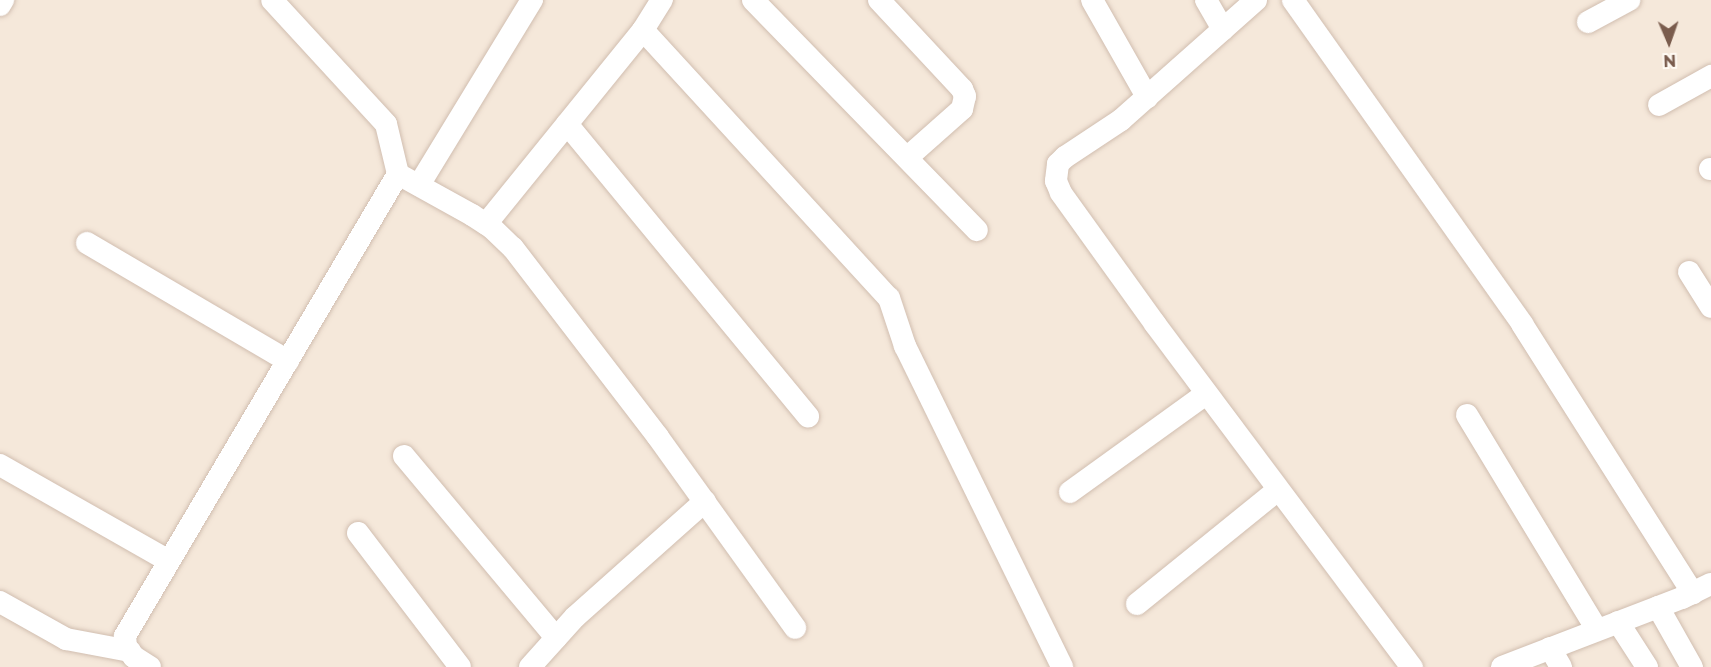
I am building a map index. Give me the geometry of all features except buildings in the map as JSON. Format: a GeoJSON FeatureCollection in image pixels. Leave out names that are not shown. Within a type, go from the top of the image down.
{"type":"FeatureCollection","features":[{"type":"Feature","properties":{"kind":"street"},"geometry":{"type":"LineString","coordinates":[[0,5],[3,0]]}},
{"type":"Feature","properties":{"kind":"street"},"geometry":{"type":"LineString","coordinates":[[130,651],[125,636],[398,174],[386,124],[272,0]]}},
{"type":"Feature","properties":{"kind":"street"},"geometry":{"type":"LineString","coordinates":[[418,185],[532,0]]}},
{"type":"Feature","properties":{"kind":"street"},"geometry":{"type":"LineString","coordinates":[[486,224],[643,30],[662,0]]}},
{"type":"Feature","properties":{"kind":"street"},"geometry":{"type":"LineString","coordinates":[[753,0],[977,230]]}},
{"type":"Feature","properties":{"kind":"street"},"geometry":{"type":"LineString","coordinates":[[879,0],[962,89],[965,96],[962,109],[908,158]]}},
{"type":"Feature","properties":{"kind":"street"},"geometry":{"type":"LineString","coordinates":[[1092,0],[1147,97]]}},
{"type":"Feature","properties":{"kind":"street"},"geometry":{"type":"LineString","coordinates":[[1206,0],[1223,29]]}},
{"type":"Feature","properties":{"kind":"street"},"geometry":{"type":"LineString","coordinates":[[1256,0],[1121,120],[1065,157],[1058,164],[1056,181],[1068,202],[1206,394],[1412,667]]}},
{"type":"Feature","properties":{"kind":"street"},"geometry":{"type":"LineString","coordinates":[[1293,0],[1522,324],[1702,589],[1597,630],[1556,657],[1502,667]]}},
{"type":"Feature","properties":{"kind":"street"},"geometry":{"type":"LineString","coordinates":[[1588,22],[1629,0]]}},
{"type":"Feature","properties":{"kind":"street"},"geometry":{"type":"LineString","coordinates":[[643,30],[889,298],[905,346],[1062,667]]}},
{"type":"Feature","properties":{"kind":"street"},"geometry":{"type":"LineString","coordinates":[[1659,105],[1711,76]]}},
{"type":"Feature","properties":{"kind":"street"},"geometry":{"type":"LineString","coordinates":[[567,124],[808,416]]}},
{"type":"Feature","properties":{"kind":"street"},"geometry":{"type":"LineString","coordinates":[[398,174],[486,224],[513,248],[705,501],[795,628]]}},
{"type":"Feature","properties":{"kind":"street"},"geometry":{"type":"LineString","coordinates":[[87,243],[288,361]]}},
{"type":"Feature","properties":{"kind":"street"},"geometry":{"type":"LineString","coordinates":[[1689,272],[1711,307]]}},
{"type":"Feature","properties":{"kind":"street"},"geometry":{"type":"LineString","coordinates":[[1070,492],[1206,394]]}},
{"type":"Feature","properties":{"kind":"street"},"geometry":{"type":"LineString","coordinates":[[1467,415],[1597,630]]}},
{"type":"Feature","properties":{"kind":"street"},"geometry":{"type":"LineString","coordinates":[[404,456],[556,638]]}},
{"type":"Feature","properties":{"kind":"street"},"geometry":{"type":"LineString","coordinates":[[0,465],[169,561]]}},
{"type":"Feature","properties":{"kind":"street"},"geometry":{"type":"LineString","coordinates":[[1137,603],[1278,490]]}},
{"type":"Feature","properties":{"kind":"street"},"geometry":{"type":"LineString","coordinates":[[530,667],[575,617],[705,501]]}},
{"type":"Feature","properties":{"kind":"street"},"geometry":{"type":"LineString","coordinates":[[358,533],[460,667]]}},
{"type":"Feature","properties":{"kind":"street"},"geometry":{"type":"LineString","coordinates":[[0,602],[66,639],[130,651],[150,667]]}},
{"type":"Feature","properties":{"kind":"street"},"geometry":{"type":"LineString","coordinates":[[1658,607],[1692,667]]}},
{"type":"Feature","properties":{"kind":"street"},"geometry":{"type":"LineString","coordinates":[[1618,622],[1647,667]]}},
{"type":"Feature","properties":{"kind":"shaded area"},"geometry":{"type":"Polygon","coordinates":[[[0,0],[1711,0],[1711,667],[0,667],[0,0]]]}}]}
